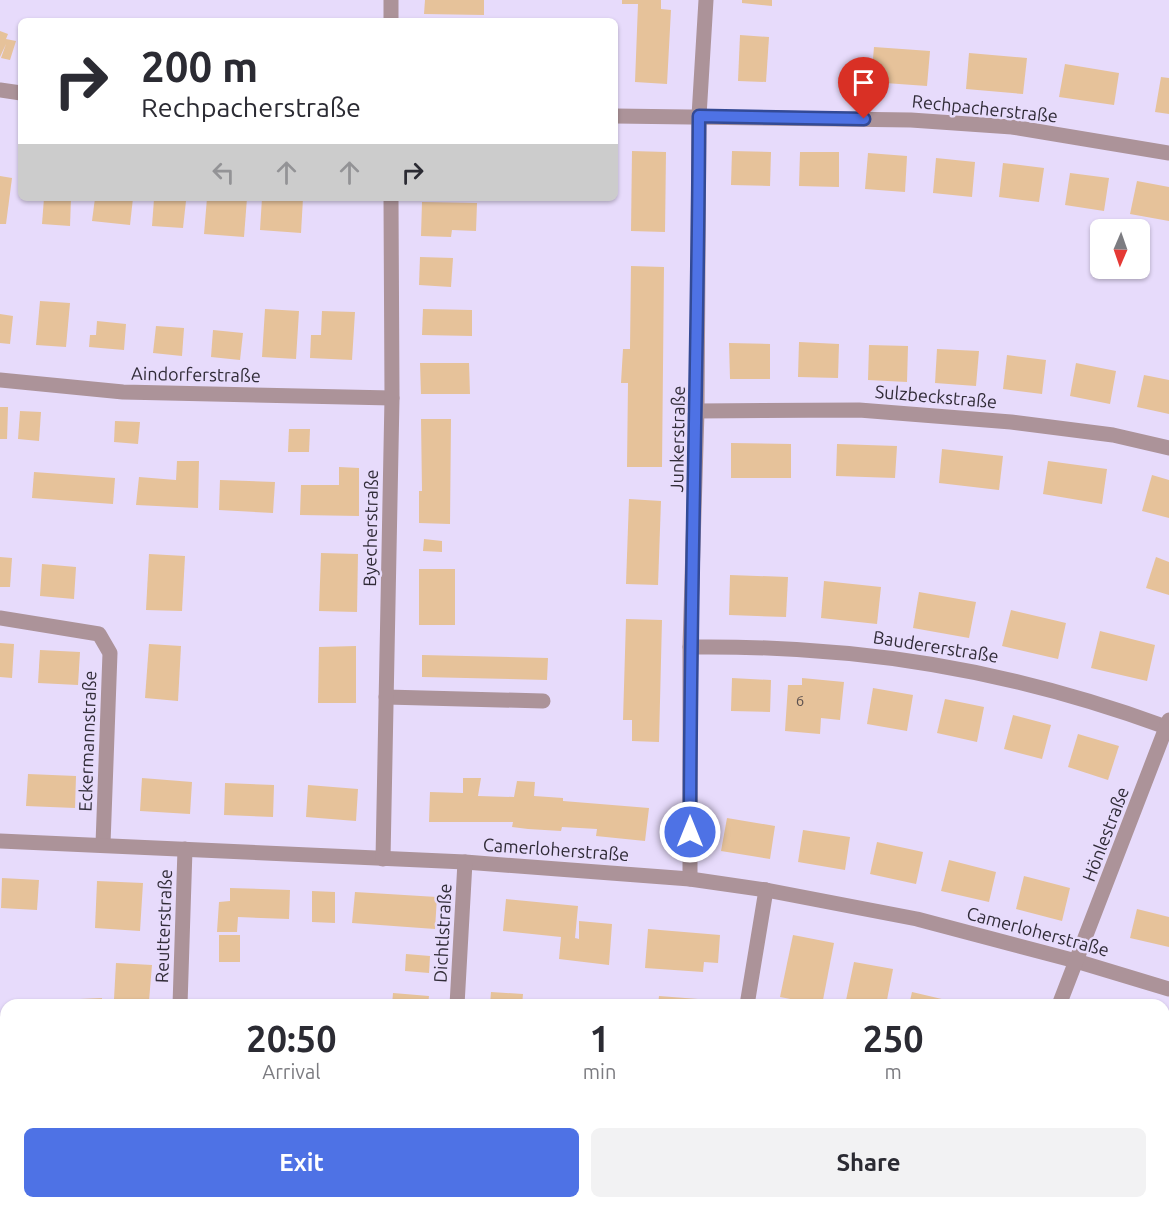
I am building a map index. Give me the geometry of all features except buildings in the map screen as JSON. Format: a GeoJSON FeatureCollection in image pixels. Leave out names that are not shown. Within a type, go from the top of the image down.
{"type":"FeatureCollection","features":[{"type":"Feature","properties":{"kind":"street"},"geometry":{"type":"LineString","coordinates":[[391,0],[391,18]]}},
{"type":"Feature","properties":{"kind":"street","name":"Junkerstraße"},"geometry":{"type":"LineString","coordinates":[[690,879],[690,647],[697,411],[699,116],[706,0]]}},
{"type":"Feature","properties":{"kind":"street"},"geometry":{"type":"LineString","coordinates":[[0,90],[18,93]]}},
{"type":"Feature","properties":{"kind":"street","name":"Rechpacherstraße"},"geometry":{"type":"LineString","coordinates":[[618,116],[911,120],[1012,127],[1169,153]]}},
{"type":"Feature","properties":{"kind":"street","name":"Byecherstraße"},"geometry":{"type":"LineString","coordinates":[[383,859],[392,398],[391,201]]}},
{"type":"Feature","properties":{"kind":"street","name":"Aindorferstraße"},"geometry":{"type":"LineString","coordinates":[[0,380],[123,392],[392,398]]}},
{"type":"Feature","properties":{"kind":"street","name":"Sulzbeckstraße"},"geometry":{"type":"LineString","coordinates":[[697,411],[859,410],[1022,423],[1113,435],[1169,448]]}},
{"type":"Feature","properties":{"kind":"street","name":"Eckermannstraße"},"geometry":{"type":"LineString","coordinates":[[0,618],[99,634],[110,653],[103,844]]}},
{"type":"Feature","properties":{"kind":"street","name":"Baudererstraße"},"geometry":{"type":"LineString","coordinates":[[690,647],[805,648],[866,653],[1007,677],[1168,724]]}},
{"type":"Feature","properties":{"kind":"street"},"geometry":{"type":"LineString","coordinates":[[386,697],[543,701]]}},
{"type":"Feature","properties":{"kind":"street","name":"Hönlestraße"},"geometry":{"type":"LineString","coordinates":[[1061,999],[1168,724]]}},
{"type":"Feature","properties":{"kind":"street","name":"Camerloherstraße"},"geometry":{"type":"LineString","coordinates":[[0,841],[465,862],[690,879],[765,890],[917,919],[1076,961],[1169,989]]}},
{"type":"Feature","properties":{"kind":"street","name":"Reutterstraße"},"geometry":{"type":"LineString","coordinates":[[180,999],[185,849]]}},
{"type":"Feature","properties":{"kind":"street","name":"Dichtlstraße"},"geometry":{"type":"LineString","coordinates":[[458,999],[465,862]]}},
{"type":"Feature","properties":{"kind":"street"},"geometry":{"type":"LineString","coordinates":[[748,999],[765,890]]}},
{"type":"Feature","properties":{"kind":"route"},"geometry":{"type":"LineString","coordinates":[[690,832],[690,647],[697,411],[699,116],[864,119]]}}]}
